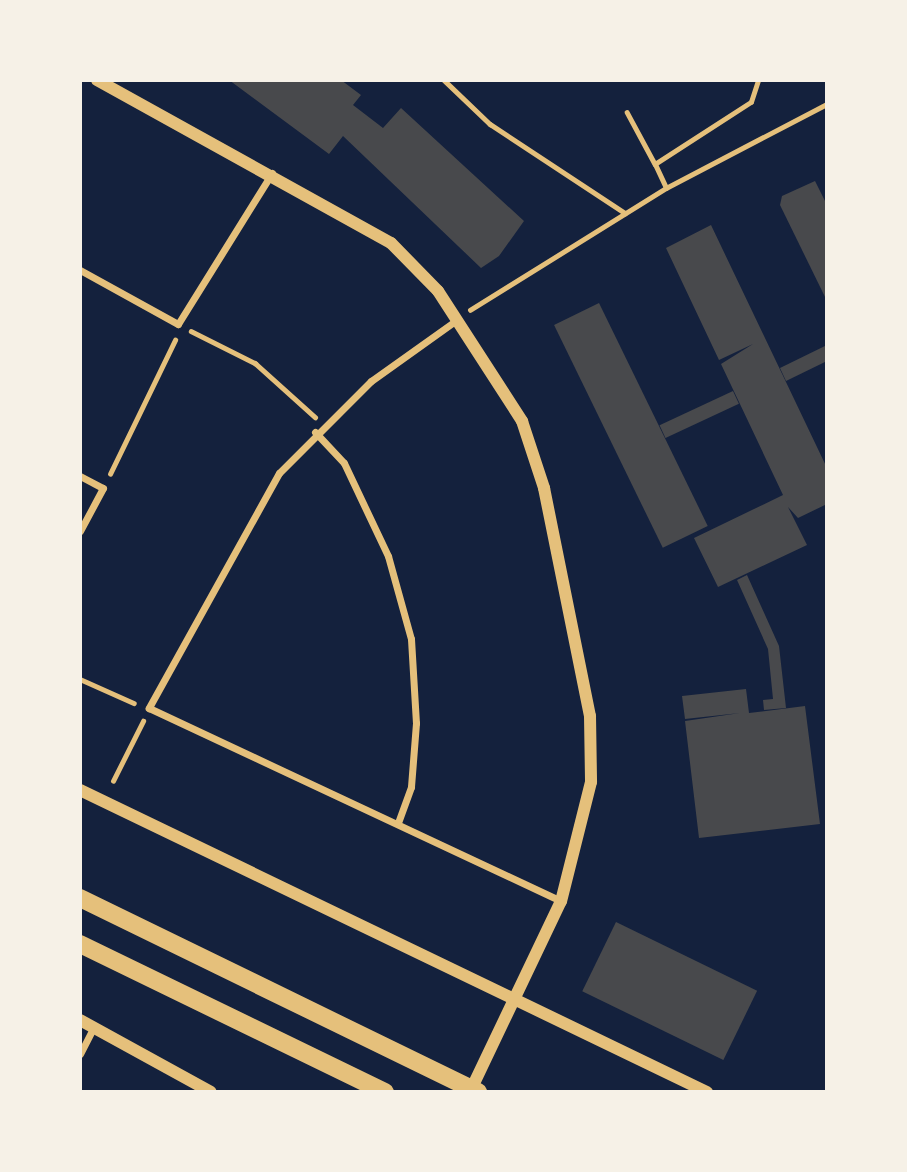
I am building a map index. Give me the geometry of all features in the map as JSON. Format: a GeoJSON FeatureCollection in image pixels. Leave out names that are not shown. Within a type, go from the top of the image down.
{"type":"FeatureCollection","features":[{"type":"Feature","properties":{"kind":"main road"},"geometry":{"type":"LineString","coordinates":[[80,898],[478,1091]]}},
{"type":"Feature","properties":{"kind":"main road"},"geometry":{"type":"LineString","coordinates":[[80,944],[385,1091]]}},
{"type":"Feature","properties":{"kind":"street"},"geometry":{"type":"LineString","coordinates":[[97,80],[272,173],[391,243],[458,319],[522,421],[544,488],[590,716],[591,782],[561,901],[470,1091]]}},
{"type":"Feature","properties":{"kind":"street"},"geometry":{"type":"LineString","coordinates":[[80,270],[178,324],[272,173]]}},
{"type":"Feature","properties":{"kind":"street"},"geometry":{"type":"LineString","coordinates":[[458,319],[324,424],[279,473],[242,534],[149,708],[398,822],[561,901]]}},
{"type":"Feature","properties":{"kind":"street"},"geometry":{"type":"LineString","coordinates":[[315,432],[344,463],[388,556],[411,639],[416,723],[411,787],[398,822]]}},
{"type":"Feature","properties":{"kind":"street"},"geometry":{"type":"LineString","coordinates":[[80,476],[103,488],[80,531]]}},
{"type":"Feature","properties":{"kind":"street"},"geometry":{"type":"LineString","coordinates":[[80,790],[707,1091]]}},
{"type":"Feature","properties":{"kind":"street"},"geometry":{"type":"LineString","coordinates":[[80,1020],[211,1091]]}},
{"type":"Feature","properties":{"kind":"street"},"geometry":{"type":"LineString","coordinates":[[80,1054],[93,1026]]}},
{"type":"Feature","properties":{"kind":"path"},"geometry":{"type":"LineString","coordinates":[[444,80],[490,124],[625,214]]}},
{"type":"Feature","properties":{"kind":"path"},"geometry":{"type":"LineString","coordinates":[[655,164],[751,102],[758,80]]}},
{"type":"Feature","properties":{"kind":"path"},"geometry":{"type":"LineString","coordinates":[[458,319],[666,188],[827,104]]}},
{"type":"Feature","properties":{"kind":"path"},"geometry":{"type":"LineString","coordinates":[[627,112],[666,188]]}},
{"type":"Feature","properties":{"kind":"path"},"geometry":{"type":"LineString","coordinates":[[103,488],[178,324],[256,363],[324,424]]}},
{"type":"Feature","properties":{"kind":"path"},"geometry":{"type":"LineString","coordinates":[[80,679],[149,708],[113,781]]}},
{"type":"Feature","properties":{"kind":"building"},"geometry":{"type":"Polygon","coordinates":[[[229,80],[341,80],[361,95],[353,105],[383,128],[401,108],[524,221],[499,256],[481,268],[343,136],[329,154],[229,80]]]}},
{"type":"Feature","properties":{"kind":"building"},"geometry":{"type":"Polygon","coordinates":[[[815,181],[827,205],[827,301],[780,205],[782,196],[815,181]]]}},
{"type":"Feature","properties":{"kind":"building"},"geometry":{"type":"Polygon","coordinates":[[[711,225],[827,468],[827,504],[798,518],[788,507],[807,545],[718,587],[694,538],[783,495],[721,364],[753,344],[719,360],[666,248],[711,225]]]}},
{"type":"Feature","properties":{"kind":"building"},"geometry":{"type":"Polygon","coordinates":[[[599,303],[708,526],[663,548],[554,325],[599,303]]]}},
{"type":"Feature","properties":{"kind":"building"},"geometry":{"type":"Polygon","coordinates":[[[827,345],[827,361],[786,381],[780,368],[827,345]]]}},
{"type":"Feature","properties":{"kind":"building"},"geometry":{"type":"Polygon","coordinates":[[[733,391],[739,404],[666,438],[660,425],[733,391]]]}},
{"type":"Feature","properties":{"kind":"building"},"geometry":{"type":"Polygon","coordinates":[[[747,575],[779,646],[786,708],[764,710],[763,700],[773,699],[768,649],[737,580],[747,575]]]}},
{"type":"Feature","properties":{"kind":"building"},"geometry":{"type":"Polygon","coordinates":[[[746,689],[749,713],[805,706],[820,824],[699,838],[685,721],[740,713],[685,719],[682,696],[746,689]]]}},
{"type":"Feature","properties":{"kind":"building"},"geometry":{"type":"Polygon","coordinates":[[[616,922],[757,991],[723,1060],[582,991],[616,922]]]}}]}
